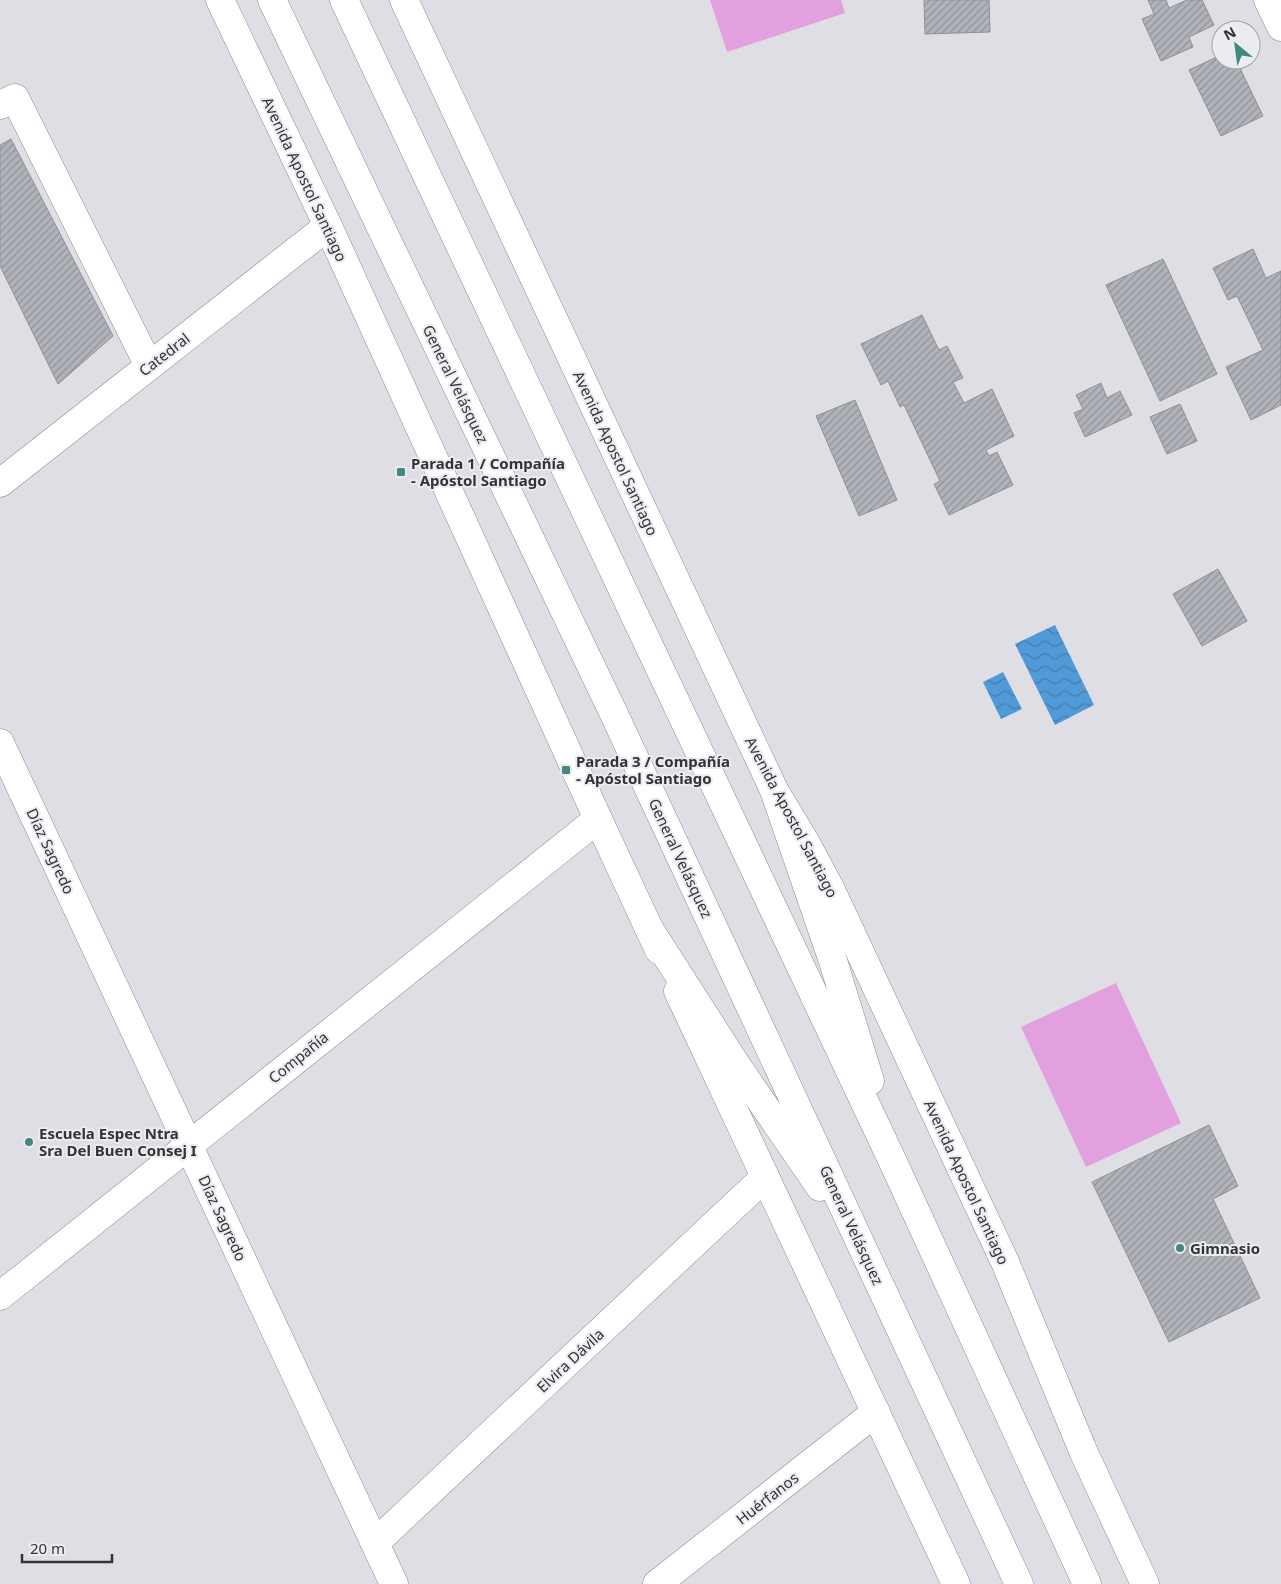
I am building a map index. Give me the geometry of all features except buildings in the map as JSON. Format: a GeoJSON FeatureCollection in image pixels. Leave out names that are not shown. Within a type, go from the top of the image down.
{"type":"FeatureCollection","features":[{"type":"Feature","properties":{"kind":"main road","name":"Avenida Apostol Santiago"},"geometry":{"type":"LineString","coordinates":[[220,0],[328,226],[598,819],[956,1584]]}},
{"type":"Feature","properties":{"kind":"main road","name":"General Velásquez"},"geometry":{"type":"LineString","coordinates":[[272,0],[614,714],[1019,1584]]}},
{"type":"Feature","properties":{"kind":"main road"},"geometry":{"type":"LineString","coordinates":[[344,0],[893,1162],[1087,1584]]}},
{"type":"Feature","properties":{"kind":"main road","name":"Avenida Apostol Santiago"},"geometry":{"type":"LineString","coordinates":[[404,0],[774,790],[807,845],[842,915],[1005,1262],[1084,1453],[1145,1584]]}},
{"type":"Feature","properties":{"kind":"main road"},"geometry":{"type":"LineString","coordinates":[[1268,0],[1281,27]]}},
{"type":"Feature","properties":{"kind":"main road"},"geometry":{"type":"LineString","coordinates":[[0,105],[15,98],[149,366]]}},
{"type":"Feature","properties":{"kind":"main road","name":"Catedral"},"geometry":{"type":"LineString","coordinates":[[0,484],[328,226]]}},
{"type":"Feature","properties":{"kind":"main road","name":"Díaz Sagredo"},"geometry":{"type":"LineString","coordinates":[[0,743],[394,1584]]}},
{"type":"Feature","properties":{"kind":"main road"},"geometry":{"type":"LineString","coordinates":[[774,790],[833,961],[862,1052],[893,1162]]}},
{"type":"Feature","properties":{"kind":"main road","name":"Compañía"},"geometry":{"type":"LineString","coordinates":[[0,1296],[598,819]]}},
{"type":"Feature","properties":{"kind":"main road"},"geometry":{"type":"LineString","coordinates":[[648,927],[737,1066],[864,1250]]}},
{"type":"Feature","properties":{"kind":"main road","name":"Elvira Dávila"},"geometry":{"type":"LineString","coordinates":[[375,1543],[766,1176]]}},
{"type":"Feature","properties":{"kind":"main road","name":"Huérfanos"},"geometry":{"type":"LineString","coordinates":[[658,1584],[876,1412]]}},
{"type":"Feature","properties":{"kind":"shaded area"},"geometry":{"type":"Polygon","coordinates":[[[710,0],[841,0],[845,13],[727,52],[710,0]]]}},
{"type":"Feature","properties":{"kind":"shaded area"},"geometry":{"type":"Polygon","coordinates":[[[1116,983],[1181,1123],[1086,1167],[1021,1027],[1116,983]]]}},
{"type":"Feature","properties":{"kind":"water"},"geometry":{"type":"Polygon","coordinates":[[[1055,625],[1094,705],[1055,725],[1015,644],[1055,625]]]}},
{"type":"Feature","properties":{"kind":"water"},"geometry":{"type":"Polygon","coordinates":[[[1003,672],[1022,709],[1001,719],[983,682],[1003,672]]]}},
{"type":"Feature","properties":{"kind":"place","name":"Parada 1 / Compañía - Apóstol Santiago"},"geometry":{"type":"Point","coordinates":[401,472]}},
{"type":"Feature","properties":{"kind":"place","name":"Parada 3 / Compañía - Apóstol Santiago"},"geometry":{"type":"Point","coordinates":[566,770]}},
{"type":"Feature","properties":{"kind":"place","name":"Escuela Espec Ntra Sra Del Buen Consej I"},"geometry":{"type":"Point","coordinates":[29,1142]}},
{"type":"Feature","properties":{"kind":"place","name":"Gimnasio"},"geometry":{"type":"Point","coordinates":[1180,1248]}}]}
